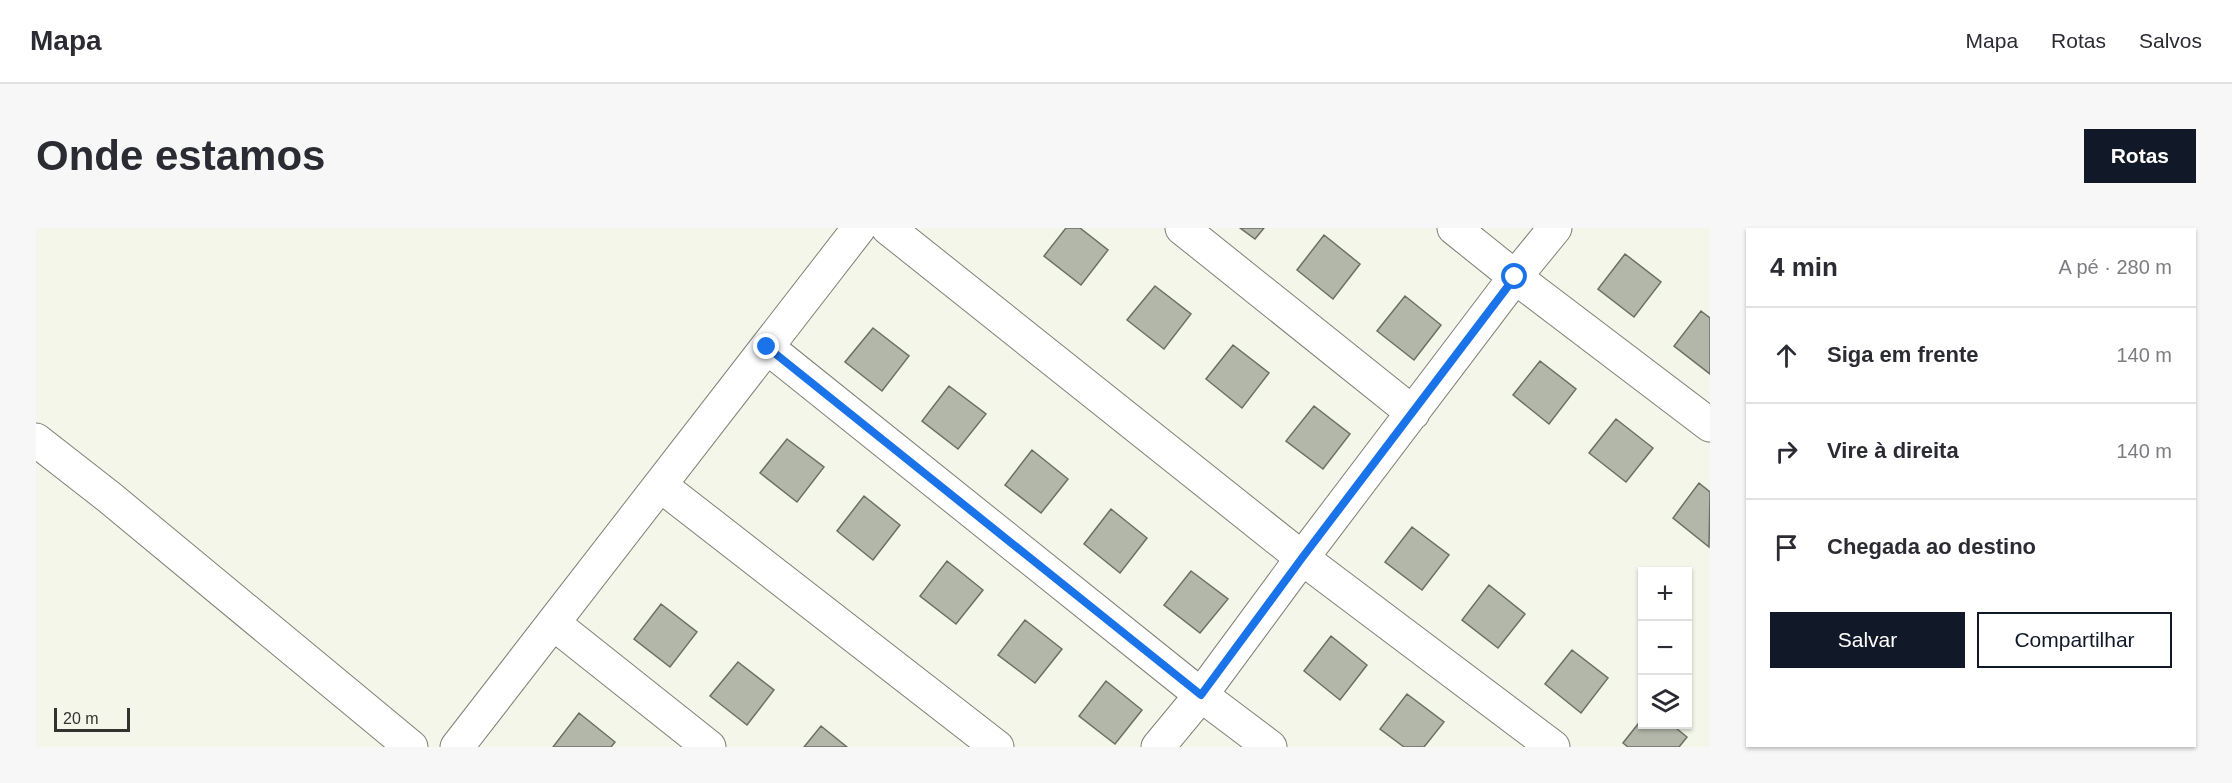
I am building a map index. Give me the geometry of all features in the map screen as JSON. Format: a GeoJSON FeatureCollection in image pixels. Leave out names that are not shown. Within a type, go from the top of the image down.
{"type":"FeatureCollection","features":[{"type":"Feature","properties":{"kind":"street"},"geometry":{"type":"LineString","coordinates":[[457,747],[859,228]]}},
{"type":"Feature","properties":{"kind":"street"},"geometry":{"type":"LineString","coordinates":[[888,228],[1302,558],[1553,747]]}},
{"type":"Feature","properties":{"kind":"street"},"geometry":{"type":"LineString","coordinates":[[1182,228],[1413,413]]}},
{"type":"Feature","properties":{"kind":"street"},"geometry":{"type":"LineString","coordinates":[[1454,228],[1515,277],[1710,424]]}},
{"type":"Feature","properties":{"kind":"street"},"geometry":{"type":"LineString","coordinates":[[1158,747],[1201,695],[1515,277],[1555,228]]}},
{"type":"Feature","properties":{"kind":"street"},"geometry":{"type":"LineString","coordinates":[[767,347],[1201,695],[1270,747]]}},
{"type":"Feature","properties":{"kind":"street"},"geometry":{"type":"LineString","coordinates":[[36,441],[109,497],[411,747]]}},
{"type":"Feature","properties":{"kind":"street"},"geometry":{"type":"LineString","coordinates":[[660,485],[997,747]]}},
{"type":"Feature","properties":{"kind":"street"},"geometry":{"type":"LineString","coordinates":[[553,623],[709,747]]}},
{"type":"Feature","properties":{"kind":"building"},"geometry":{"type":"Polygon","coordinates":[[[1066,228],[1080,228],[1108,250],[1081,285],[1044,256],[1066,228]]]}},
{"type":"Feature","properties":{"kind":"building"},"geometry":{"type":"Polygon","coordinates":[[[1240,228],[1264,228],[1255,239],[1240,228]]]}},
{"type":"Feature","properties":{"kind":"building"},"geometry":{"type":"Polygon","coordinates":[[[1324,235],[1360,264],[1333,299],[1297,270],[1324,235]]]}},
{"type":"Feature","properties":{"kind":"building"},"geometry":{"type":"Polygon","coordinates":[[[1625,254],[1661,282],[1634,317],[1598,289],[1625,254]]]}},
{"type":"Feature","properties":{"kind":"building"},"geometry":{"type":"Polygon","coordinates":[[[1155,286],[1191,314],[1164,349],[1127,320],[1155,286]]]}},
{"type":"Feature","properties":{"kind":"building"},"geometry":{"type":"Polygon","coordinates":[[[1405,296],[1441,325],[1414,360],[1377,331],[1405,296]]]}},
{"type":"Feature","properties":{"kind":"building"},"geometry":{"type":"Polygon","coordinates":[[[1701,311],[1710,318],[1710,374],[1674,346],[1701,311]]]}},
{"type":"Feature","properties":{"kind":"building"},"geometry":{"type":"Polygon","coordinates":[[[873,328],[909,356],[882,391],[845,362],[873,328]]]}},
{"type":"Feature","properties":{"kind":"building"},"geometry":{"type":"Polygon","coordinates":[[[1233,345],[1269,373],[1242,408],[1206,379],[1233,345]]]}},
{"type":"Feature","properties":{"kind":"building"},"geometry":{"type":"Polygon","coordinates":[[[1540,361],[1576,389],[1549,424],[1513,395],[1540,361]]]}},
{"type":"Feature","properties":{"kind":"building"},"geometry":{"type":"Polygon","coordinates":[[[949,386],[986,414],[958,449],[922,421],[949,386]]]}},
{"type":"Feature","properties":{"kind":"building"},"geometry":{"type":"Polygon","coordinates":[[[1314,406],[1350,434],[1323,469],[1286,441],[1314,406]]]}},
{"type":"Feature","properties":{"kind":"building"},"geometry":{"type":"Polygon","coordinates":[[[1616,419],[1653,448],[1626,482],[1589,453],[1616,419]]]}},
{"type":"Feature","properties":{"kind":"building"},"geometry":{"type":"Polygon","coordinates":[[[787,439],[824,467],[797,502],[760,473],[787,439]]]}},
{"type":"Feature","properties":{"kind":"building"},"geometry":{"type":"Polygon","coordinates":[[[1032,450],[1068,479],[1041,513],[1005,485],[1032,450]]]}},
{"type":"Feature","properties":{"kind":"building"},"geometry":{"type":"Polygon","coordinates":[[[1699,483],[1710,492],[1709,547],[1673,518],[1699,483]]]}},
{"type":"Feature","properties":{"kind":"building"},"geometry":{"type":"Polygon","coordinates":[[[864,496],[900,525],[873,560],[837,531],[864,496]]]}},
{"type":"Feature","properties":{"kind":"building"},"geometry":{"type":"Polygon","coordinates":[[[1111,509],[1147,538],[1120,573],[1084,544],[1111,509]]]}},
{"type":"Feature","properties":{"kind":"building"},"geometry":{"type":"Polygon","coordinates":[[[1412,527],[1449,555],[1422,590],[1385,562],[1412,527]]]}},
{"type":"Feature","properties":{"kind":"building"},"geometry":{"type":"Polygon","coordinates":[[[947,561],[983,590],[956,624],[920,596],[947,561]]]}},
{"type":"Feature","properties":{"kind":"building"},"geometry":{"type":"Polygon","coordinates":[[[1191,571],[1228,599],[1200,633],[1164,605],[1191,571]]]}},
{"type":"Feature","properties":{"kind":"building"},"geometry":{"type":"Polygon","coordinates":[[[1489,585],[1525,614],[1498,648],[1462,620],[1489,585]]]}},
{"type":"Feature","properties":{"kind":"building"},"geometry":{"type":"Polygon","coordinates":[[[661,604],[697,632],[670,667],[634,639],[661,604]]]}},
{"type":"Feature","properties":{"kind":"building"},"geometry":{"type":"Polygon","coordinates":[[[1025,620],[1062,649],[1035,683],[998,655],[1025,620]]]}},
{"type":"Feature","properties":{"kind":"building"},"geometry":{"type":"Polygon","coordinates":[[[1331,636],[1367,665],[1340,700],[1304,671],[1331,636]]]}},
{"type":"Feature","properties":{"kind":"building"},"geometry":{"type":"Polygon","coordinates":[[[1572,650],[1608,678],[1581,713],[1545,684],[1572,650]]]}},
{"type":"Feature","properties":{"kind":"building"},"geometry":{"type":"Polygon","coordinates":[[[738,662],[774,690],[747,725],[710,696],[738,662]]]}},
{"type":"Feature","properties":{"kind":"building"},"geometry":{"type":"Polygon","coordinates":[[[1106,681],[1142,710],[1115,744],[1079,716],[1106,681]]]}},
{"type":"Feature","properties":{"kind":"building"},"geometry":{"type":"Polygon","coordinates":[[[1407,694],[1444,722],[1424,747],[1404,747],[1380,729],[1407,694]]]}},
{"type":"Feature","properties":{"kind":"building"},"geometry":{"type":"Polygon","coordinates":[[[579,713],[615,742],[611,747],[553,747],[579,713]]]}},
{"type":"Feature","properties":{"kind":"building"},"geometry":{"type":"Polygon","coordinates":[[[1638,724],[1638,729],[1677,729],[1687,737],[1679,747],[1628,747],[1623,743],[1638,724]]]}},
{"type":"Feature","properties":{"kind":"building"},"geometry":{"type":"Polygon","coordinates":[[[821,726],[847,747],[804,747],[821,726]]]}},
{"type":"Feature","properties":{"kind":"route"},"geometry":{"type":"LineString","coordinates":[[767,347],[1201,695],[1515,277]]}}]}
